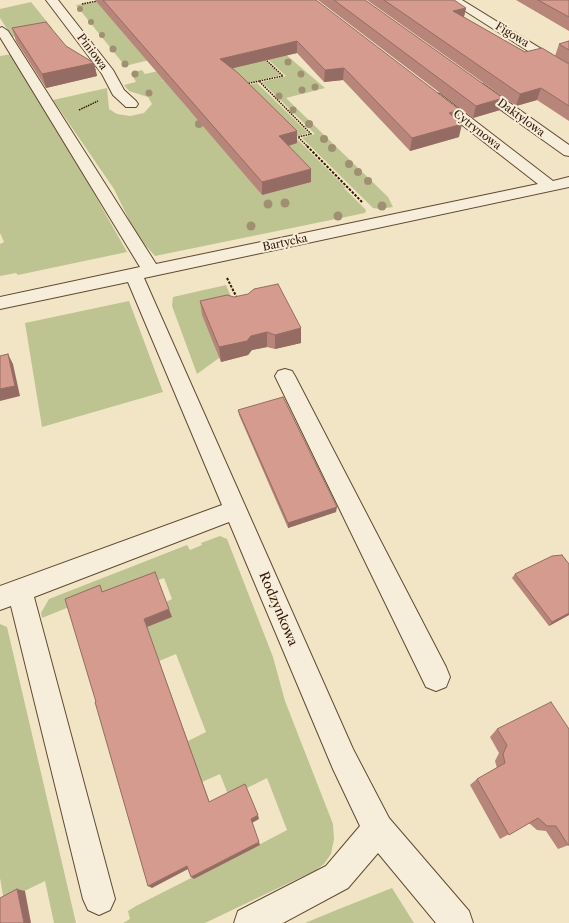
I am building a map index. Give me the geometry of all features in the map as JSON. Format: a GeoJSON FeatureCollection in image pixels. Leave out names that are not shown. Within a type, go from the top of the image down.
{"type":"FeatureCollection","features":[{"type":"Feature","properties":{"kind":"street","name":"Piniowa"},"geometry":{"type":"LineString","coordinates":[[52,0],[108,73],[118,92],[130,104]]}},
{"type":"Feature","properties":{"kind":"street","name":"Figowa"},"geometry":{"type":"LineString","coordinates":[[454,0],[569,71]]}},
{"type":"Feature","properties":{"kind":"street","name":"Rodzynkowa"},"geometry":{"type":"LineString","coordinates":[[2,31],[57,119],[143,274],[235,510],[343,759],[378,829],[457,923]]}},
{"type":"Feature","properties":{"kind":"street","name":"Daktylowa"},"geometry":{"type":"LineString","coordinates":[[466,78],[569,152]]}},
{"type":"Feature","properties":{"kind":"street","name":"Cytrynowa"},"geometry":{"type":"LineString","coordinates":[[426,90],[550,186]]}},
{"type":"Feature","properties":{"kind":"street","name":"Bartycka"},"geometry":{"type":"LineString","coordinates":[[0,303],[143,274],[569,182]]}},
{"type":"Feature","properties":{"kind":"street"},"geometry":{"type":"LineString","coordinates":[[285,376],[436,677]]}},
{"type":"Feature","properties":{"kind":"street"},"geometry":{"type":"LineString","coordinates":[[99,899],[10,595],[235,510]]}},
{"type":"Feature","properties":{"kind":"street"},"geometry":{"type":"LineString","coordinates":[[250,923],[337,877],[378,829]]}},
{"type":"Feature","properties":{"kind":"path"},"geometry":{"type":"LineString","coordinates":[[79,4],[103,0]]}},
{"type":"Feature","properties":{"kind":"path"},"geometry":{"type":"LineString","coordinates":[[244,85],[283,76],[262,56]]}},
{"type":"Feature","properties":{"kind":"path"},"geometry":{"type":"LineString","coordinates":[[259,81],[311,134],[292,139]]}},
{"type":"Feature","properties":{"kind":"path"},"geometry":{"type":"LineString","coordinates":[[57,119],[118,92]]}},
{"type":"Feature","properties":{"kind":"path"},"geometry":{"type":"LineString","coordinates":[[298,137],[368,208]]}},
{"type":"Feature","properties":{"kind":"path"},"geometry":{"type":"LineString","coordinates":[[230,284],[240,303]]}},
{"type":"Feature","properties":{"kind":"green space"},"geometry":{"type":"Polygon","coordinates":[[[103,1],[127,37],[131,37],[182,76],[155,82],[181,77],[180,99],[190,111],[241,87],[257,83],[308,133],[291,138],[238,166],[262,195],[311,182],[279,148],[297,139],[346,188],[344,188],[366,210],[365,213],[155,256],[137,236],[114,189],[53,100],[107,88],[109,109],[117,114],[130,116],[144,113],[152,104],[148,97],[129,91],[124,85],[136,82],[131,73],[142,70],[145,74],[158,71],[149,60],[125,66],[76,5],[103,1]]]}},
{"type":"Feature","properties":{"kind":"green space"},"geometry":{"type":"Polygon","coordinates":[[[31,2],[52,28],[12,37],[0,18],[0,9],[31,2]]]}},
{"type":"Feature","properties":{"kind":"green space"},"geometry":{"type":"Polygon","coordinates":[[[228,22],[248,22],[325,88],[286,98],[388,197],[393,207],[379,209],[373,208],[302,138],[315,134],[262,82],[286,76],[228,22]]]}},
{"type":"Feature","properties":{"kind":"green space"},"geometry":{"type":"Polygon","coordinates":[[[250,47],[281,75],[239,85],[229,68],[250,47]]]}},
{"type":"Feature","properties":{"kind":"green space"},"geometry":{"type":"Polygon","coordinates":[[[12,54],[74,158],[127,252],[18,275],[16,273],[0,276],[0,244],[4,242],[0,233],[0,56],[12,54]]]}},
{"type":"Feature","properties":{"kind":"green space"},"geometry":{"type":"Polygon","coordinates":[[[226,285],[233,301],[219,358],[197,374],[172,306],[173,297],[226,285]]]}},
{"type":"Feature","properties":{"kind":"green space"},"geometry":{"type":"Polygon","coordinates":[[[129,301],[163,392],[42,427],[25,323],[129,301]]]}},
{"type":"Feature","properties":{"kind":"green space"},"geometry":{"type":"Polygon","coordinates":[[[220,536],[227,539],[273,657],[285,701],[333,824],[334,839],[331,854],[324,864],[316,870],[205,923],[123,923],[130,919],[128,911],[136,906],[193,877],[194,879],[287,830],[267,778],[229,797],[220,774],[202,782],[188,741],[206,732],[176,654],[159,661],[147,627],[166,602],[172,599],[164,578],[122,594],[69,607],[42,618],[41,613],[49,599],[187,545],[190,550],[202,545],[201,543],[220,536]]]}},
{"type":"Feature","properties":{"kind":"green space"},"geometry":{"type":"Polygon","coordinates":[[[0,624],[7,627],[76,923],[54,923],[45,881],[4,901],[0,878],[0,624]]]}},
{"type":"Feature","properties":{"kind":"green space"},"geometry":{"type":"Polygon","coordinates":[[[392,888],[414,923],[305,923],[339,909],[392,888]]]}},
{"type":"Feature","properties":{"kind":"building"},"geometry":{"type":"Polygon","coordinates":[[[103,0],[316,0],[460,110],[449,113],[462,124],[412,138],[344,68],[325,70],[297,41],[220,59],[238,73],[297,131],[279,136],[311,169],[262,182],[103,0]]]}},
{"type":"Feature","properties":{"kind":"building"},"geometry":{"type":"Polygon","coordinates":[[[334,0],[365,0],[503,98],[476,106],[334,0]]]}},
{"type":"Feature","properties":{"kind":"building"},"geometry":{"type":"Polygon","coordinates":[[[384,0],[454,0],[466,8],[453,11],[525,52],[542,48],[569,63],[569,106],[541,88],[520,94],[384,0]]]}},
{"type":"Feature","properties":{"kind":"building"},"geometry":{"type":"Polygon","coordinates":[[[538,0],[569,0],[569,17],[538,0]]]}},
{"type":"Feature","properties":{"kind":"building"},"geometry":{"type":"Polygon","coordinates":[[[46,22],[66,46],[94,63],[42,74],[12,28],[46,22]]]}},
{"type":"Feature","properties":{"kind":"building"},"geometry":{"type":"Polygon","coordinates":[[[569,41],[569,50],[559,44],[569,41]]]}},
{"type":"Feature","properties":{"kind":"building"},"geometry":{"type":"Polygon","coordinates":[[[278,284],[301,328],[275,335],[267,332],[251,336],[247,341],[219,347],[200,301],[227,295],[234,297],[248,294],[254,289],[278,284]]]}},
{"type":"Feature","properties":{"kind":"building"},"geometry":{"type":"Polygon","coordinates":[[[8,354],[15,386],[0,389],[0,356],[8,354]]]}},
{"type":"Feature","properties":{"kind":"building"},"geometry":{"type":"Polygon","coordinates":[[[283,397],[337,507],[288,523],[238,410],[283,397]]]}},
{"type":"Feature","properties":{"kind":"building"},"geometry":{"type":"Polygon","coordinates":[[[562,555],[569,564],[569,613],[552,622],[515,574],[552,556],[562,555]]]}},
{"type":"Feature","properties":{"kind":"building"},"geometry":{"type":"Polygon","coordinates":[[[155,572],[169,609],[144,619],[209,802],[245,784],[258,815],[251,819],[259,842],[191,877],[187,866],[148,886],[65,599],[100,585],[102,592],[155,572]]]}},
{"type":"Feature","properties":{"kind":"building"},"geometry":{"type":"Polygon","coordinates":[[[551,702],[569,729],[569,845],[556,826],[547,826],[538,818],[509,835],[477,779],[505,763],[503,754],[507,745],[497,729],[551,702]]]}},
{"type":"Feature","properties":{"kind":"building"},"geometry":{"type":"Polygon","coordinates":[[[17,889],[24,923],[0,923],[0,898],[17,889]]]}}]}
